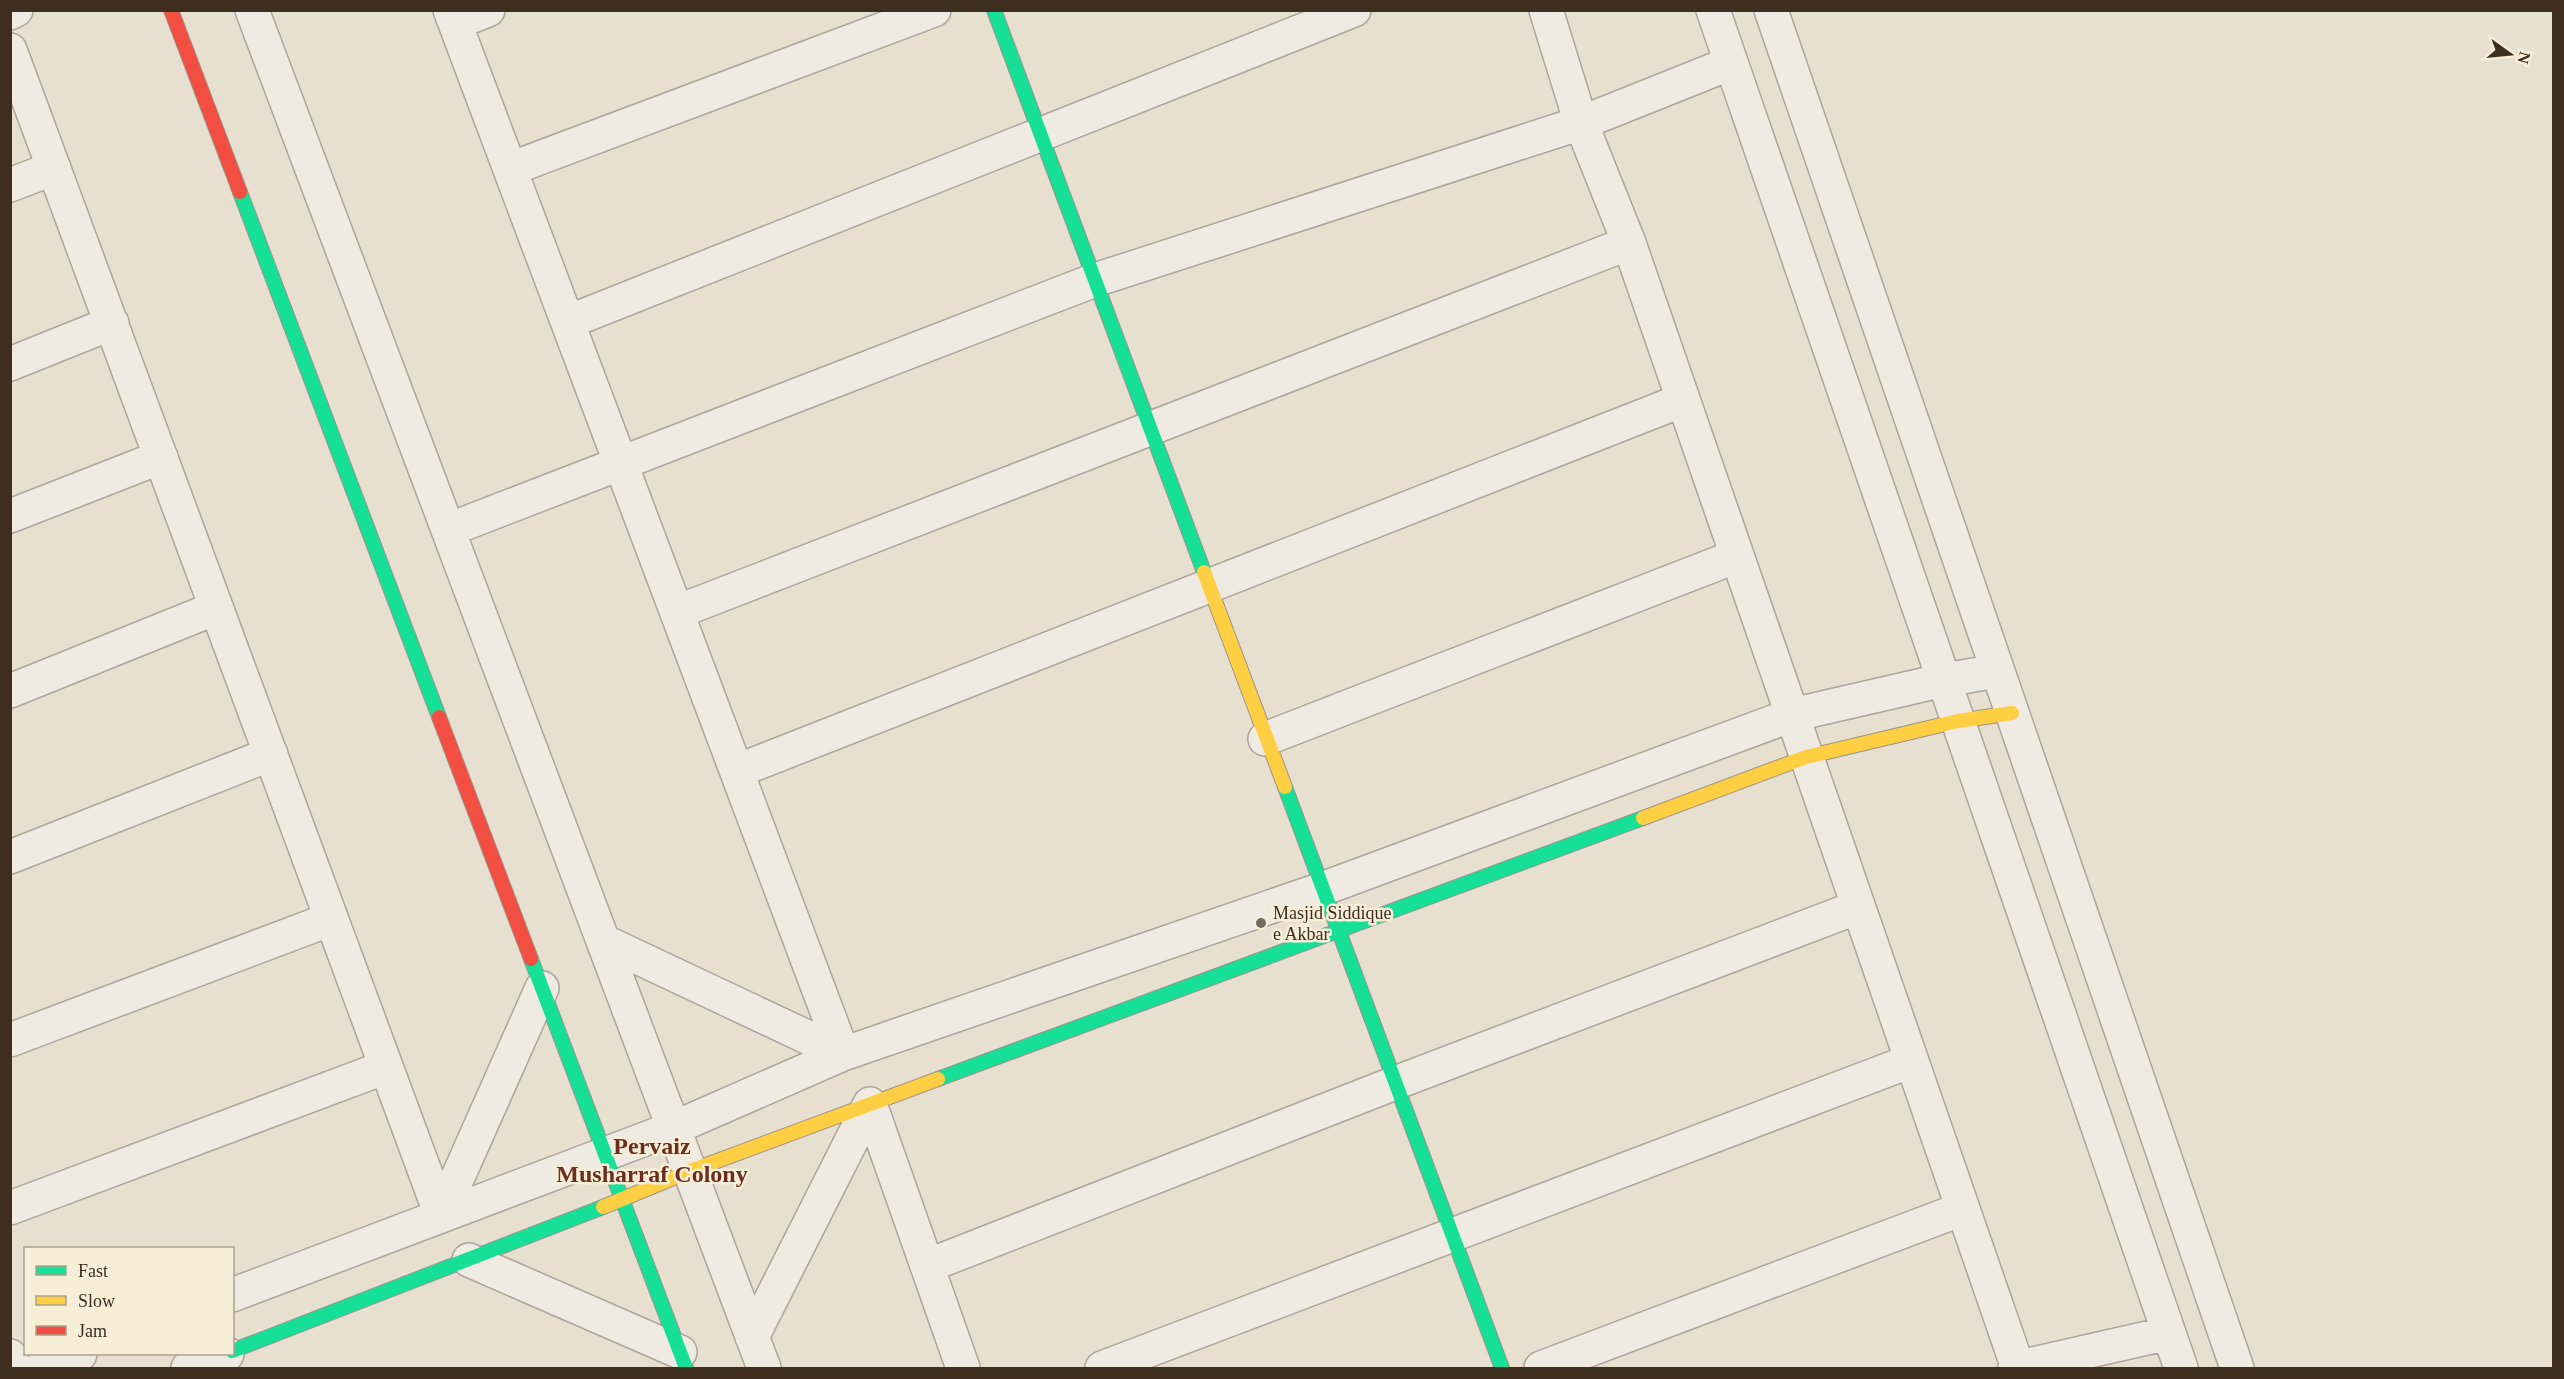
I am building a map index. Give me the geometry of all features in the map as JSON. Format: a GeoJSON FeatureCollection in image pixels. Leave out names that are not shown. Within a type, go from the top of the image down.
{"type":"FeatureCollection","features":[{"type":"Feature","properties":{"kind":"street"},"geometry":{"type":"LineString","coordinates":[[10,12],[16,10]]}},
{"type":"Feature","properties":{"kind":"street"},"geometry":{"type":"LineString","coordinates":[[171,10],[683,1360]]}},
{"type":"Feature","properties":{"kind":"street"},"geometry":{"type":"LineString","coordinates":[[252,10],[764,1368]]}},
{"type":"Feature","properties":{"kind":"street"},"geometry":{"type":"LineString","coordinates":[[488,10],[453,17],[843,1054]]}},
{"type":"Feature","properties":{"kind":"street"},"geometry":{"type":"LineString","coordinates":[[510,169],[934,10]]}},
{"type":"Feature","properties":{"kind":"street"},"geometry":{"type":"LineString","coordinates":[[994,10],[1502,1368]]}},
{"type":"Feature","properties":{"kind":"street"},"geometry":{"type":"LineString","coordinates":[[568,322],[1354,10]]}},
{"type":"Feature","properties":{"kind":"street"},"geometry":{"type":"LineString","coordinates":[[1546,10],[1581,123],[1629,243],[2017,1368],[2169,1333]]}},
{"type":"Feature","properties":{"kind":"street"},"geometry":{"type":"LineString","coordinates":[[1713,10],[2181,1368]]}},
{"type":"Feature","properties":{"kind":"street"},"geometry":{"type":"LineString","coordinates":[[1771,10],[2237,1368]]}},
{"type":"Feature","properties":{"kind":"street"},"geometry":{"type":"LineString","coordinates":[[10,50],[441,1215]]}},
{"type":"Feature","properties":{"kind":"street"},"geometry":{"type":"LineString","coordinates":[[448,530],[1095,280],[1581,123],[1731,63]]}},
{"type":"Feature","properties":{"kind":"street"},"geometry":{"type":"LineString","coordinates":[[10,184],[54,168]]}},
{"type":"Feature","properties":{"kind":"street"},"geometry":{"type":"LineString","coordinates":[[677,612],[1629,243]]}},
{"type":"Feature","properties":{"kind":"street"},"geometry":{"type":"LineString","coordinates":[[10,364],[112,323]]}},
{"type":"Feature","properties":{"kind":"street"},"geometry":{"type":"LineString","coordinates":[[737,771],[1683,400]]}},
{"type":"Feature","properties":{"kind":"street"},"geometry":{"type":"LineString","coordinates":[[10,516],[161,457]]}},
{"type":"Feature","properties":{"kind":"street"},"geometry":{"type":"LineString","coordinates":[[1266,739],[1737,556]]}},
{"type":"Feature","properties":{"kind":"street"},"geometry":{"type":"LineString","coordinates":[[10,691],[216,608]]}},
{"type":"Feature","properties":{"kind":"street"},"geometry":{"type":"LineString","coordinates":[[234,1294],[674,1128],[843,1054],[1322,889],[1792,715],[1944,680],[1997,671]]}},
{"type":"Feature","properties":{"kind":"street"},"geometry":{"type":"LineString","coordinates":[[234,1350],[622,1200],[690,1171],[1806,757],[1958,721],[2012,713]]}},
{"type":"Feature","properties":{"kind":"street"},"geometry":{"type":"LineString","coordinates":[[10,857],[271,754]]}},
{"type":"Feature","properties":{"kind":"street"},"geometry":{"type":"LineString","coordinates":[[927,1266],[1395,1083],[1858,907]]}},
{"type":"Feature","properties":{"kind":"street"},"geometry":{"type":"LineString","coordinates":[[10,1040],[331,919]]}},
{"type":"Feature","properties":{"kind":"street"},"geometry":{"type":"LineString","coordinates":[[603,941],[843,1054]]}},
{"type":"Feature","properties":{"kind":"street"},"geometry":{"type":"LineString","coordinates":[[441,1215],[542,988]]}},
{"type":"Feature","properties":{"kind":"street"},"geometry":{"type":"LineString","coordinates":[[1102,1368],[1911,1061]]}},
{"type":"Feature","properties":{"kind":"street"},"geometry":{"type":"LineString","coordinates":[[10,1208],[386,1067]]}},
{"type":"Feature","properties":{"kind":"street"},"geometry":{"type":"LineString","coordinates":[[870,1104],[963,1368]]}},
{"type":"Feature","properties":{"kind":"street"},"geometry":{"type":"LineString","coordinates":[[752,1337],[870,1104]]}},
{"type":"Feature","properties":{"kind":"street"},"geometry":{"type":"LineString","coordinates":[[1541,1368],[1962,1209]]}},
{"type":"Feature","properties":{"kind":"street"},"geometry":{"type":"LineString","coordinates":[[469,1260],[683,1360]]}},
{"type":"Feature","properties":{"kind":"street"},"geometry":{"type":"LineString","coordinates":[[41,1368],[75,1355]]}},
{"type":"Feature","properties":{"kind":"street"},"geometry":{"type":"LineString","coordinates":[[188,1368],[222,1355]]}},
{"type":"Feature","properties":{"kind":"street"},"geometry":{"type":"LineString","coordinates":[[10,1356],[15,1368]]}},
{"type":"Feature","properties":{"kind":"traffic: fast"},"geometry":{"type":"LineString","coordinates":[[994,10],[1204,572]]}},
{"type":"Feature","properties":{"kind":"traffic: fast"},"geometry":{"type":"LineString","coordinates":[[240,192],[439,717]]}},
{"type":"Feature","properties":{"kind":"traffic: fast"},"geometry":{"type":"LineString","coordinates":[[1285,787],[1502,1368]]}},
{"type":"Feature","properties":{"kind":"traffic: fast"},"geometry":{"type":"LineString","coordinates":[[938,1079],[1643,818]]}},
{"type":"Feature","properties":{"kind":"traffic: fast"},"geometry":{"type":"LineString","coordinates":[[531,959],[686,1368]]}},
{"type":"Feature","properties":{"kind":"traffic: fast"},"geometry":{"type":"LineString","coordinates":[[234,1350],[603,1207]]}},
{"type":"Feature","properties":{"kind":"traffic: slow"},"geometry":{"type":"LineString","coordinates":[[1204,572],[1285,787]]}},
{"type":"Feature","properties":{"kind":"traffic: slow"},"geometry":{"type":"LineString","coordinates":[[1643,818],[1806,757],[1958,721],[2012,713]]}},
{"type":"Feature","properties":{"kind":"traffic: slow"},"geometry":{"type":"LineString","coordinates":[[603,1207],[690,1171],[938,1079]]}},
{"type":"Feature","properties":{"kind":"traffic: jam"},"geometry":{"type":"LineString","coordinates":[[171,10],[240,192]]}},
{"type":"Feature","properties":{"kind":"traffic: jam"},"geometry":{"type":"LineString","coordinates":[[439,717],[531,959]]}},
{"type":"Feature","properties":{"kind":"place","name":"Masjid Siddique e Akbar"},"geometry":{"type":"Point","coordinates":[1261,923]}},
{"type":"Feature","properties":{"kind":"district","name":"Pervaiz Musharraf Colony"},"geometry":{"type":"Point","coordinates":[652,1160]}}]}
